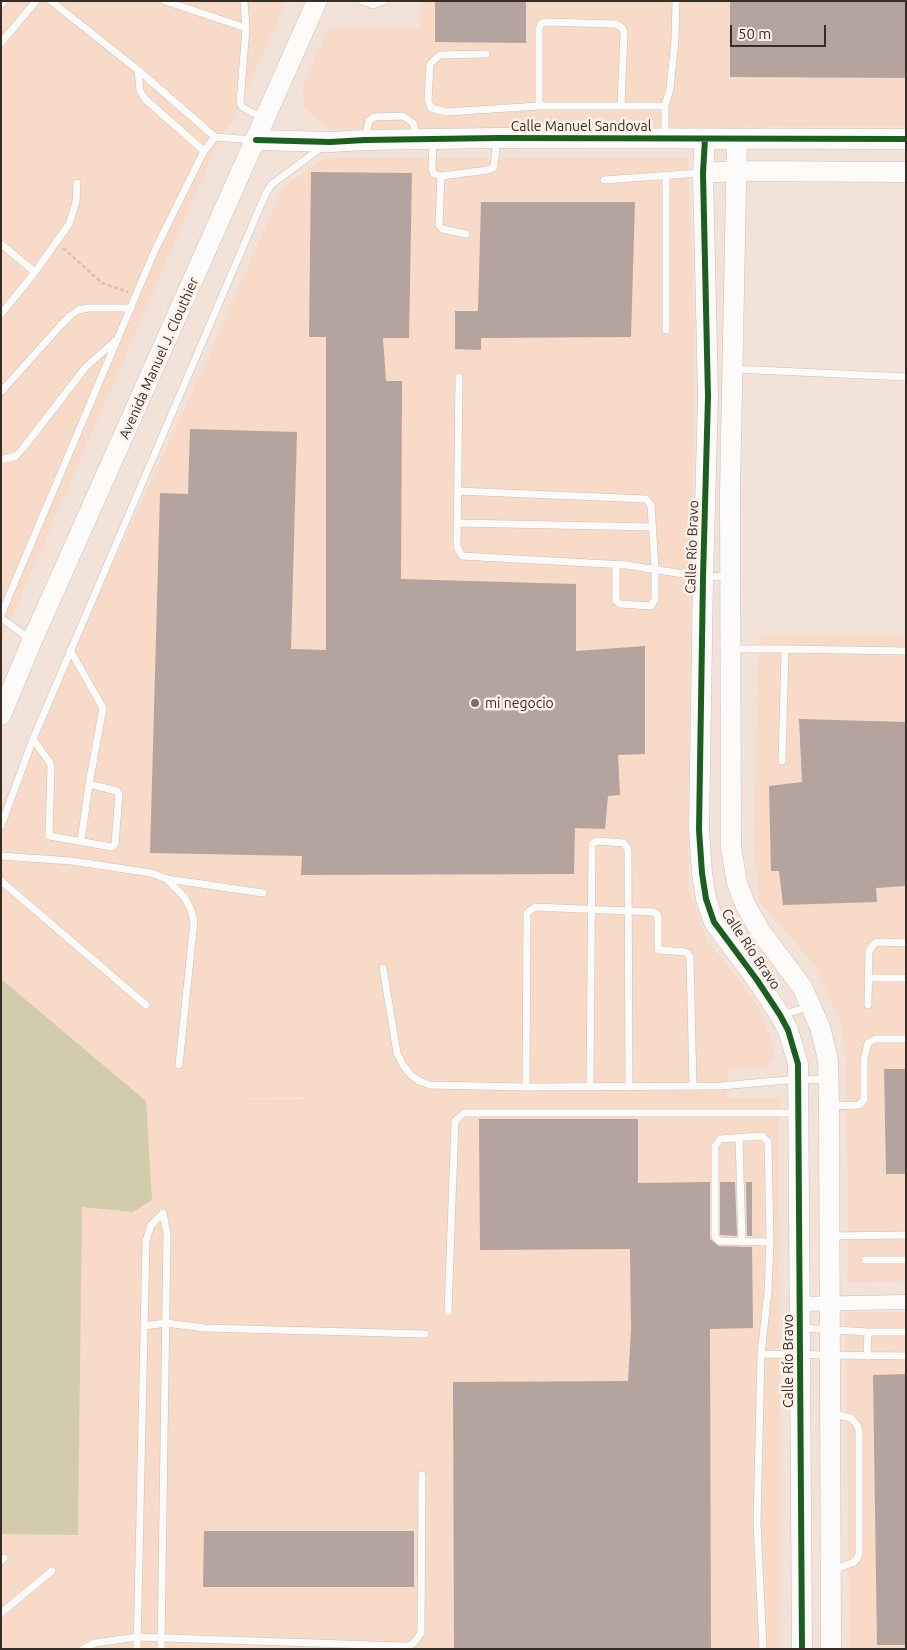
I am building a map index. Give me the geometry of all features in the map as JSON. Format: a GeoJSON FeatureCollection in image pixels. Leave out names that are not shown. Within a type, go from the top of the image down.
{"type":"FeatureCollection","features":[{"type":"Feature","properties":{"kind":"street","name":"Avenida Manuel J. Clouthier"},"geometry":{"type":"LineString","coordinates":[[1,715],[32,641],[317,1]]}},
{"type":"Feature","properties":{"kind":"street","name":"Calle Manuel Sandoval"},"geometry":{"type":"LineString","coordinates":[[256,140],[330,142],[497,138],[906,139]]}},
{"type":"Feature","properties":{"kind":"street","name":"Calle Río Bravo"},"geometry":{"type":"LineString","coordinates":[[705,139],[703,173],[708,397],[703,577],[700,830],[702,873],[706,899],[714,922],[757,980],[788,1030],[794,1047],[799,1079],[802,1649]]}},
{"type":"Feature","properties":{"kind":"street","name":"Calle Río Bravo"},"geometry":{"type":"LineString","coordinates":[[737,139],[730,491],[731,846],[737,883],[745,904],[760,932],[802,987],[825,1045],[829,1080],[831,1649]]}},
{"type":"Feature","properties":{"kind":"street"},"geometry":{"type":"LineString","coordinates":[[703,173],[736,171],[906,172]]}},
{"type":"Feature","properties":{"kind":"street"},"geometry":{"type":"LineString","coordinates":[[706,491],[730,491]]}},
{"type":"Feature","properties":{"kind":"street"},"geometry":{"type":"LineString","coordinates":[[800,1304],[906,1302]]}},
{"type":"Feature","properties":{"kind":"lane"},"geometry":{"type":"LineString","coordinates":[[1,5],[4,1]]}},
{"type":"Feature","properties":{"kind":"lane"},"geometry":{"type":"LineString","coordinates":[[1,43],[36,1]]}},
{"type":"Feature","properties":{"kind":"lane"},"geometry":{"type":"LineString","coordinates":[[51,1],[138,70],[215,137],[256,140]]}},
{"type":"Feature","properties":{"kind":"lane"},"geometry":{"type":"LineString","coordinates":[[165,1],[246,28]]}},
{"type":"Feature","properties":{"kind":"lane"},"geometry":{"type":"LineString","coordinates":[[244,1],[246,28],[240,103],[242,107],[264,118]]}},
{"type":"Feature","properties":{"kind":"lane"},"geometry":{"type":"LineString","coordinates":[[362,1],[373,4],[384,1]]}},
{"type":"Feature","properties":{"kind":"lane"},"geometry":{"type":"LineString","coordinates":[[665,138],[665,106],[670,89],[672,70],[676,1]]}},
{"type":"Feature","properties":{"kind":"lane"},"geometry":{"type":"LineString","coordinates":[[539,106],[539,29],[541,24],[545,22],[616,24],[622,28],[624,32],[621,106]]}},
{"type":"Feature","properties":{"kind":"lane"},"geometry":{"type":"LineString","coordinates":[[486,54],[440,54],[430,64],[428,100],[431,108],[446,112],[539,106],[665,106]]}},
{"type":"Feature","properties":{"kind":"lane"},"geometry":{"type":"LineString","coordinates":[[138,70],[140,91],[145,99],[204,151]]}},
{"type":"Feature","properties":{"kind":"lane"},"geometry":{"type":"LineString","coordinates":[[32,641],[1,616],[155,250],[204,151],[215,137]]}},
{"type":"Feature","properties":{"kind":"lane"},"geometry":{"type":"LineString","coordinates":[[425,139],[432,170],[434,174],[441,176],[488,170],[494,167],[497,138]]}},
{"type":"Feature","properties":{"kind":"lane"},"geometry":{"type":"LineString","coordinates":[[1,826],[33,739],[70,650],[266,193],[282,176],[330,142]]}},
{"type":"Feature","properties":{"kind":"lane"},"geometry":{"type":"LineString","coordinates":[[604,180],[703,173]]}},
{"type":"Feature","properties":{"kind":"lane"},"geometry":{"type":"LineString","coordinates":[[441,176],[440,226],[442,230],[466,234]]}},
{"type":"Feature","properties":{"kind":"lane"},"geometry":{"type":"LineString","coordinates":[[666,176],[666,330]]}},
{"type":"Feature","properties":{"kind":"lane"},"geometry":{"type":"LineString","coordinates":[[1,314],[35,272],[69,224],[73,214],[77,183]]}},
{"type":"Feature","properties":{"kind":"lane"},"geometry":{"type":"LineString","coordinates":[[1,244],[35,272]]}},
{"type":"Feature","properties":{"kind":"lane"},"geometry":{"type":"LineString","coordinates":[[1,392],[70,316],[78,310],[88,308],[131,308]]}},
{"type":"Feature","properties":{"kind":"lane"},"geometry":{"type":"LineString","coordinates":[[1,460],[16,456],[24,448],[85,368],[117,339]]}},
{"type":"Feature","properties":{"kind":"lane"},"geometry":{"type":"LineString","coordinates":[[732,369],[906,377]]}},
{"type":"Feature","properties":{"kind":"lane"},"geometry":{"type":"LineString","coordinates":[[458,377],[457,547],[460,554],[466,557],[616,565],[703,577],[730,576]]}},
{"type":"Feature","properties":{"kind":"lane"},"geometry":{"type":"LineString","coordinates":[[458,490],[646,499],[651,505],[655,569],[655,599],[650,606],[620,604],[616,601],[616,565]]}},
{"type":"Feature","properties":{"kind":"lane"},"geometry":{"type":"LineString","coordinates":[[458,523],[652,528]]}},
{"type":"Feature","properties":{"kind":"lane"},"geometry":{"type":"LineString","coordinates":[[730,648],[906,651]]}},
{"type":"Feature","properties":{"kind":"lane"},"geometry":{"type":"LineString","coordinates":[[782,761],[786,649]]}},
{"type":"Feature","properties":{"kind":"lane"},"geometry":{"type":"LineString","coordinates":[[70,650],[103,708],[81,841]]}},
{"type":"Feature","properties":{"kind":"lane"},"geometry":{"type":"LineString","coordinates":[[33,739],[51,767],[49,836],[112,847],[115,844],[119,794],[117,790],[89,784]]}},
{"type":"Feature","properties":{"kind":"lane"},"geometry":{"type":"LineString","coordinates":[[590,1087],[592,844],[596,841],[624,843],[627,846],[629,1087]]}},
{"type":"Feature","properties":{"kind":"lane"},"geometry":{"type":"LineString","coordinates":[[1,856],[71,861],[151,873],[167,879],[263,893]]}},
{"type":"Feature","properties":{"kind":"lane"},"geometry":{"type":"LineString","coordinates":[[167,879],[185,898],[194,921],[179,1065]]}},
{"type":"Feature","properties":{"kind":"lane"},"geometry":{"type":"LineString","coordinates":[[1,881],[146,1005]]}},
{"type":"Feature","properties":{"kind":"lane"},"geometry":{"type":"LineString","coordinates":[[526,1087],[527,913],[534,907],[656,913],[658,917],[658,950],[686,952],[690,957],[693,1086]]}},
{"type":"Feature","properties":{"kind":"lane"},"geometry":{"type":"LineString","coordinates":[[868,1005],[869,951],[873,945],[881,942],[906,943]]}},
{"type":"Feature","properties":{"kind":"lane"},"geometry":{"type":"LineString","coordinates":[[383,968],[398,1053],[403,1066],[419,1081],[430,1085],[526,1087],[721,1086],[799,1079],[829,1080]]}},
{"type":"Feature","properties":{"kind":"lane"},"geometry":{"type":"LineString","coordinates":[[868,978],[906,978]]}},
{"type":"Feature","properties":{"kind":"lane"},"geometry":{"type":"LineString","coordinates":[[780,1015],[811,1006]]}},
{"type":"Feature","properties":{"kind":"lane"},"geometry":{"type":"LineString","coordinates":[[829,1106],[859,1105],[864,1100],[864,1059],[868,1043],[875,1039],[906,1039]]}},
{"type":"Feature","properties":{"kind":"lane"},"geometry":{"type":"LineString","coordinates":[[448,1312],[455,1121],[464,1113],[799,1113]]}},
{"type":"Feature","properties":{"kind":"lane"},"geometry":{"type":"LineString","coordinates":[[763,1649],[758,1523],[761,1354],[768,1291],[770,1242],[768,1142],[762,1136],[720,1139],[715,1144],[714,1235],[719,1241],[770,1242]]}},
{"type":"Feature","properties":{"kind":"lane"},"geometry":{"type":"LineString","coordinates":[[738,1138],[742,1242]]}},
{"type":"Feature","properties":{"kind":"lane"},"geometry":{"type":"LineString","coordinates":[[137,1649],[146,1241],[151,1224],[163,1213],[167,1234],[161,1649]]}},
{"type":"Feature","properties":{"kind":"lane"},"geometry":{"type":"LineString","coordinates":[[830,1236],[906,1235]]}},
{"type":"Feature","properties":{"kind":"lane"},"geometry":{"type":"LineString","coordinates":[[865,1260],[906,1260]]}},
{"type":"Feature","properties":{"kind":"lane"},"geometry":{"type":"LineString","coordinates":[[144,1326],[166,1324],[204,1328],[425,1334]]}},
{"type":"Feature","properties":{"kind":"lane"},"geometry":{"type":"LineString","coordinates":[[800,1328],[906,1332]]}},
{"type":"Feature","properties":{"kind":"lane"},"geometry":{"type":"LineString","coordinates":[[867,1356],[868,1332]]}},
{"type":"Feature","properties":{"kind":"lane"},"geometry":{"type":"LineString","coordinates":[[761,1354],[906,1356]]}},
{"type":"Feature","properties":{"kind":"lane"},"geometry":{"type":"LineString","coordinates":[[830,1414],[851,1418],[858,1425],[859,1431],[858,1557],[854,1562],[831,1571]]}},
{"type":"Feature","properties":{"kind":"lane"},"geometry":{"type":"LineString","coordinates":[[83,1649],[95,1643],[137,1637],[409,1646],[414,1643],[421,1633],[422,1474]]}},
{"type":"Feature","properties":{"kind":"lane"},"geometry":{"type":"LineString","coordinates":[[1,1613],[52,1571]]}},
{"type":"Feature","properties":{"kind":"path"},"geometry":{"type":"LineString","coordinates":[[56,242],[102,283],[136,295]]}},
{"type":"Feature","properties":{"kind":"shaded area"},"geometry":{"type":"Polygon","coordinates":[[[1,1],[286,1],[232,123],[222,133],[1,642],[1,1]]]}},
{"type":"Feature","properties":{"kind":"shaded area"},"geometry":{"type":"Polygon","coordinates":[[[421,1],[906,1],[906,126],[340,130],[326,127],[304,107],[303,87],[328,29],[420,29],[421,1]]]}},
{"type":"Feature","properties":{"kind":"shaded area"},"geometry":{"type":"Polygon","coordinates":[[[325,158],[688,158],[695,351],[688,821],[689,888],[707,942],[727,964],[757,1005],[770,1035],[774,1057],[765,1069],[728,1067],[727,1098],[779,1098],[780,1649],[1,1649],[1,1534],[78,1534],[82,1207],[133,1212],[146,1101],[1,979],[1,805],[210,354],[282,189],[325,158]],[[302,1097],[202,1100],[388,1098],[302,1097]]]}},
{"type":"Feature","properties":{"kind":"shaded area"},"geometry":{"type":"Polygon","coordinates":[[[759,636],[906,636],[906,1281],[849,1282],[846,1065],[841,1023],[816,966],[759,902],[754,844],[759,636]]]}},
{"type":"Feature","properties":{"kind":"shaded area"},"geometry":{"type":"Polygon","coordinates":[[[1,979],[146,1101],[152,1200],[133,1212],[82,1207],[78,1535],[1,1534],[1,979]]]}},
{"type":"Feature","properties":{"kind":"shaded area"},"geometry":{"type":"Polygon","coordinates":[[[845,1312],[906,1312],[906,1649],[850,1649],[845,1312]]]}},
{"type":"Feature","properties":{"kind":"building"},"geometry":{"type":"Polygon","coordinates":[[[435,1],[526,1],[526,43],[435,42],[435,1]]]}},
{"type":"Feature","properties":{"kind":"building"},"geometry":{"type":"Polygon","coordinates":[[[730,1],[906,1],[906,78],[730,77],[730,1]]]}},
{"type":"Feature","properties":{"kind":"building"},"geometry":{"type":"Polygon","coordinates":[[[311,172],[412,173],[409,338],[383,338],[386,381],[402,381],[401,579],[576,584],[576,651],[645,646],[645,754],[618,755],[620,795],[608,796],[605,829],[575,828],[574,874],[301,875],[302,856],[150,853],[160,493],[188,494],[190,429],[297,432],[291,649],[326,650],[326,337],[309,337],[311,172]]]}},
{"type":"Feature","properties":{"kind":"building"},"geometry":{"type":"Polygon","coordinates":[[[481,202],[635,202],[631,337],[481,338],[481,350],[455,349],[455,311],[478,311],[481,202]]]}},
{"type":"Feature","properties":{"kind":"building"},"geometry":{"type":"Polygon","coordinates":[[[799,719],[906,722],[906,886],[876,888],[877,902],[783,905],[779,871],[771,871],[769,786],[802,782],[799,719]]]}},
{"type":"Feature","properties":{"kind":"building"},"geometry":{"type":"Polygon","coordinates":[[[884,1069],[906,1069],[906,1174],[886,1174],[884,1069]]]}},
{"type":"Feature","properties":{"kind":"building"},"geometry":{"type":"Polygon","coordinates":[[[479,1119],[638,1119],[638,1183],[710,1182],[710,1239],[719,1246],[752,1247],[753,1328],[710,1329],[711,1649],[454,1649],[453,1382],[628,1381],[631,1330],[630,1249],[480,1250],[479,1119]]]}},
{"type":"Feature","properties":{"kind":"building"},"geometry":{"type":"Polygon","coordinates":[[[720,1182],[735,1182],[737,1236],[720,1235],[720,1182]]]}},
{"type":"Feature","properties":{"kind":"building"},"geometry":{"type":"Polygon","coordinates":[[[746,1182],[752,1182],[752,1236],[747,1236],[746,1182]]]}},
{"type":"Feature","properties":{"kind":"building"},"geometry":{"type":"Polygon","coordinates":[[[906,1374],[906,1645],[877,1645],[873,1375],[906,1374]]]}},
{"type":"Feature","properties":{"kind":"building"},"geometry":{"type":"Polygon","coordinates":[[[204,1531],[414,1531],[414,1587],[203,1587],[204,1531]]]}},
{"type":"Feature","properties":{"kind":"cycle path"},"geometry":{"type":"LineString","coordinates":[[256,140],[330,142],[497,138],[906,139]]}},
{"type":"Feature","properties":{"kind":"cycle path"},"geometry":{"type":"LineString","coordinates":[[705,139],[703,173],[708,397],[699,830],[706,899],[714,922],[780,1015],[788,1030],[798,1064],[802,1649]]}},
{"type":"Feature","properties":{"kind":"place","name":"mi negocio"},"geometry":{"type":"Point","coordinates":[475,703]}}]}
